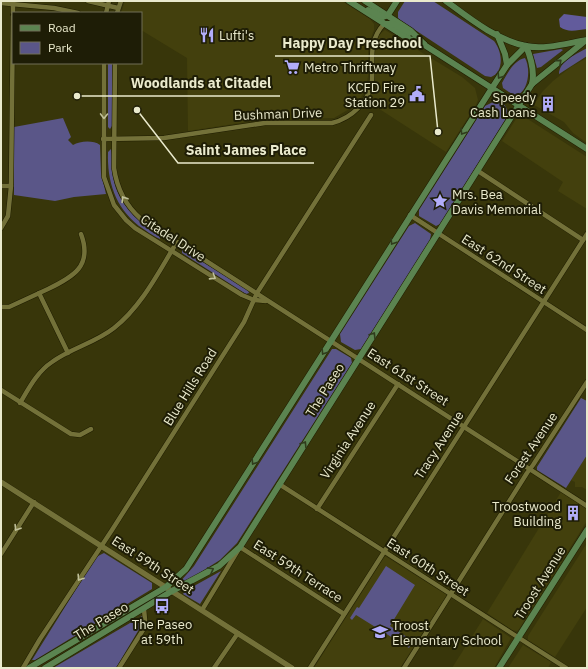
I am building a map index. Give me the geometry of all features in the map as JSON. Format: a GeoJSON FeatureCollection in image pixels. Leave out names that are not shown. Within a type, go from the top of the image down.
{"type":"FeatureCollection","features":[{"type":"Feature","properties":{"kind":"main road"},"geometry":{"type":"LineString","coordinates":[[365,1],[417,35],[424,44]]}},
{"type":"Feature","properties":{"kind":"main road"},"geometry":{"type":"LineString","coordinates":[[350,2],[383,17],[388,15],[397,1]]}},
{"type":"Feature","properties":{"kind":"main road"},"geometry":{"type":"LineString","coordinates":[[446,1],[467,17],[497,34],[526,46],[552,46],[587,40]]}},
{"type":"Feature","properties":{"kind":"main road"},"geometry":{"type":"LineString","coordinates":[[350,2],[407,38],[424,44],[587,149]]}},
{"type":"Feature","properties":{"kind":"main road"},"geometry":{"type":"LineString","coordinates":[[384,24],[393,24],[401,30],[417,35]]}},
{"type":"Feature","properties":{"kind":"main road"},"geometry":{"type":"LineString","coordinates":[[497,34],[505,54],[507,65]]}},
{"type":"Feature","properties":{"kind":"main road"},"geometry":{"type":"LineString","coordinates":[[532,84],[587,40]]}},
{"type":"Feature","properties":{"kind":"main road"},"geometry":{"type":"LineString","coordinates":[[526,46],[530,56],[534,76],[532,84]]}},
{"type":"Feature","properties":{"kind":"main road","name":"The Paseo"},"geometry":{"type":"LineString","coordinates":[[29,668],[166,587],[186,569],[492,88],[507,65],[526,46]]}},
{"type":"Feature","properties":{"kind":"main road","name":"The Paseo"},"geometry":{"type":"LineString","coordinates":[[45,668],[172,591],[218,566],[240,546],[532,84]]}},
{"type":"Feature","properties":{"kind":"main road","name":"Troost Avenue"},"geometry":{"type":"LineString","coordinates":[[499,668],[587,530]]}},
{"type":"Feature","properties":{"kind":"street"},"geometry":{"type":"LineString","coordinates":[[88,1],[108,3],[117,10],[121,1]]}},
{"type":"Feature","properties":{"kind":"street"},"geometry":{"type":"LineString","coordinates":[[1,3],[54,8],[73,12]]}},
{"type":"Feature","properties":{"kind":"street","name":"Bushman Drive"},"geometry":{"type":"LineString","coordinates":[[103,139],[164,138],[227,127],[265,123],[332,122],[340,120],[356,110],[367,95],[372,80],[372,48],[376,36],[384,24]]}},
{"type":"Feature","properties":{"kind":"street"},"geometry":{"type":"LineString","coordinates":[[1,228],[7,221],[9,211],[12,64]]}},
{"type":"Feature","properties":{"kind":"street","name":"Citadel Drive"},"geometry":{"type":"LineString","coordinates":[[104,64],[104,177],[114,205],[126,220],[135,228],[242,295],[254,300],[270,301]]}},
{"type":"Feature","properties":{"kind":"street","name":"Citadel Drive"},"geometry":{"type":"LineString","coordinates":[[115,64],[114,168],[116,181],[121,196],[131,210],[141,219],[257,293]]}},
{"type":"Feature","properties":{"kind":"street","name":"Blue Hills Road"},"geometry":{"type":"LineString","coordinates":[[23,668],[40,639],[102,546],[244,322],[257,293],[371,115]]}},
{"type":"Feature","properties":{"kind":"street"},"geometry":{"type":"LineString","coordinates":[[478,171],[583,240]]}},
{"type":"Feature","properties":{"kind":"street"},"geometry":{"type":"LineString","coordinates":[[1,186],[10,186]]}},
{"type":"Feature","properties":{"kind":"street","name":"East 62nd Street"},"geometry":{"type":"LineString","coordinates":[[410,216],[587,330]]}},
{"type":"Feature","properties":{"kind":"street"},"geometry":{"type":"LineString","coordinates":[[1,307],[9,307],[69,279],[79,269],[85,252],[81,234]]}},
{"type":"Feature","properties":{"kind":"street","name":"Tracy Avenue"},"geometry":{"type":"LineString","coordinates":[[310,668],[587,234]]}},
{"type":"Feature","properties":{"kind":"street"},"geometry":{"type":"LineString","coordinates":[[20,403],[41,371],[53,361],[99,339],[125,319],[141,300],[177,242]]}},
{"type":"Feature","properties":{"kind":"street"},"geometry":{"type":"LineString","coordinates":[[39,293],[68,353]]}},
{"type":"Feature","properties":{"kind":"street","name":"East 61st Street"},"geometry":{"type":"LineString","coordinates":[[257,293],[587,506]]}},
{"type":"Feature","properties":{"kind":"street","name":"Forest Avenue"},"geometry":{"type":"LineString","coordinates":[[404,668],[587,382]]}},
{"type":"Feature","properties":{"kind":"street","name":"Virginia Avenue"},"geometry":{"type":"LineString","coordinates":[[317,509],[398,384]]}},
{"type":"Feature","properties":{"kind":"street"},"geometry":{"type":"LineString","coordinates":[[1,390],[71,434],[80,435],[91,429]]}},
{"type":"Feature","properties":{"kind":"street","name":"East 59th Street"},"geometry":{"type":"LineString","coordinates":[[1,482],[292,668]]}},
{"type":"Feature","properties":{"kind":"street","name":"East 60th Street"},"geometry":{"type":"LineString","coordinates":[[279,484],[566,668]]}},
{"type":"Feature","properties":{"kind":"street"},"geometry":{"type":"LineString","coordinates":[[1,554],[34,502]]}},
{"type":"Feature","properties":{"kind":"street"},"geometry":{"type":"LineString","coordinates":[[202,610],[240,546]]}},
{"type":"Feature","properties":{"kind":"street","name":"East 59th Terrace"},"geometry":{"type":"LineString","coordinates":[[240,546],[344,614]]}},
{"type":"Feature","properties":{"kind":"street"},"geometry":{"type":"LineString","coordinates":[[119,668],[143,630],[145,620],[144,609]]}},
{"type":"Feature","properties":{"kind":"street"},"geometry":{"type":"LineString","coordinates":[[214,668],[238,633]]}},
{"type":"Feature","properties":{"kind":"shaded area"},"geometry":{"type":"Polygon","coordinates":[[[125,1],[342,1],[370,19],[374,24],[374,30],[368,46],[368,76],[366,89],[356,105],[334,118],[266,119],[188,131],[187,58],[142,31],[142,12],[121,12],[125,1]]]}},
{"type":"Feature","properties":{"kind":"shaded area"},"geometry":{"type":"Polygon","coordinates":[[[564,14],[587,17],[587,29],[569,31],[563,29],[560,27],[559,19],[564,14]]]}},
{"type":"Feature","properties":{"kind":"shaded area"},"geometry":{"type":"Polygon","coordinates":[[[385,30],[462,77],[475,88],[478,100],[476,105],[446,152],[367,101],[373,90],[375,80],[375,46],[379,35],[385,30]]]}},
{"type":"Feature","properties":{"kind":"shaded area"},"geometry":{"type":"Polygon","coordinates":[[[587,58],[587,143],[573,133],[564,122],[534,105],[542,92],[553,81],[571,67],[587,58]]]}},
{"type":"Feature","properties":{"kind":"shaded area"},"geometry":{"type":"Polygon","coordinates":[[[523,116],[587,157],[587,209],[558,191],[563,182],[502,141],[516,119],[523,116]]]}},
{"type":"Feature","properties":{"kind":"shaded area"},"geometry":{"type":"Polygon","coordinates":[[[587,455],[587,490],[582,487],[575,487],[575,482],[571,480],[587,455]]]}},
{"type":"Feature","properties":{"kind":"shaded area"},"geometry":{"type":"Polygon","coordinates":[[[561,492],[587,509],[587,521],[519,629],[517,631],[512,630],[487,613],[561,492]]]}},
{"type":"Feature","properties":{"kind":"shaded area"},"geometry":{"type":"Polygon","coordinates":[[[587,543],[587,607],[555,657],[528,640],[528,636],[587,543]]]}},
{"type":"Feature","properties":{"kind":"shaded area","name":"Troost Elementary School"},"geometry":{"type":"Polygon","coordinates":[[[385,556],[447,595],[400,668],[314,668],[385,556]]]}},
{"type":"Feature","properties":{"kind":"shaded area"},"geometry":{"type":"Polygon","coordinates":[[[483,619],[511,638],[494,668],[452,668],[483,619]]]}},
{"type":"Feature","properties":{"kind":"shaded area"},"geometry":{"type":"Polygon","coordinates":[[[523,645],[551,662],[548,668],[508,668],[523,645]]]}},
{"type":"Feature","properties":{"kind":"green space"},"geometry":{"type":"Polygon","coordinates":[[[405,1],[433,1],[494,41],[499,50],[501,60],[500,66],[495,74],[491,77],[485,76],[400,20],[398,18],[398,12],[405,1]]]}},
{"type":"Feature","properties":{"kind":"green space"},"geometry":{"type":"Polygon","coordinates":[[[587,48],[587,56],[559,74],[562,65],[565,62],[587,48]]]}},
{"type":"Feature","properties":{"kind":"green space"},"geometry":{"type":"Polygon","coordinates":[[[561,49],[563,50],[541,67],[537,68],[533,54],[561,49]]]}},
{"type":"Feature","properties":{"kind":"green space"},"geometry":{"type":"Polygon","coordinates":[[[525,58],[528,68],[528,80],[520,94],[515,96],[503,88],[502,83],[514,64],[525,58]]]}},
{"type":"Feature","properties":{"kind":"green space"},"geometry":{"type":"Polygon","coordinates":[[[108,64],[112,64],[112,126],[110,129],[108,127],[108,64]]]}},
{"type":"Feature","properties":{"kind":"green space"},"geometry":{"type":"Polygon","coordinates":[[[495,101],[502,103],[506,108],[507,113],[505,120],[440,224],[436,226],[419,216],[419,210],[485,106],[495,101]]]}},
{"type":"Feature","properties":{"kind":"green space"},"geometry":{"type":"Polygon","coordinates":[[[63,118],[71,137],[68,140],[73,145],[94,142],[100,145],[101,173],[106,194],[74,197],[55,201],[14,195],[14,127],[63,118]]]}},
{"type":"Feature","properties":{"kind":"green space"},"geometry":{"type":"Polygon","coordinates":[[[111,149],[113,177],[119,196],[137,218],[160,235],[160,239],[152,235],[131,219],[118,202],[109,173],[108,152],[111,149]]]}},
{"type":"Feature","properties":{"kind":"green space"},"geometry":{"type":"Polygon","coordinates":[[[415,223],[431,234],[430,240],[361,349],[355,350],[341,342],[340,334],[409,226],[415,223]]]}},
{"type":"Feature","properties":{"kind":"green space"},"geometry":{"type":"Polygon","coordinates":[[[182,249],[248,290],[249,293],[246,294],[182,253],[182,249]]]}},
{"type":"Feature","properties":{"kind":"green space"},"geometry":{"type":"Polygon","coordinates":[[[332,349],[336,349],[351,358],[352,363],[237,543],[220,560],[180,585],[179,583],[194,566],[332,349]]]}},
{"type":"Feature","properties":{"kind":"green space"},"geometry":{"type":"Polygon","coordinates":[[[581,398],[587,401],[587,455],[566,488],[537,470],[537,467],[581,398]]]}},
{"type":"Feature","properties":{"kind":"green space"},"geometry":{"type":"Polygon","coordinates":[[[104,553],[152,583],[152,589],[35,660],[32,660],[96,557],[104,553]]]}},
{"type":"Feature","properties":{"kind":"green space"},"geometry":{"type":"Polygon","coordinates":[[[386,566],[415,585],[390,626],[413,641],[409,648],[356,615],[352,620],[350,618],[357,607],[359,608],[386,566]]]}},
{"type":"Feature","properties":{"kind":"green space"},"geometry":{"type":"Polygon","coordinates":[[[221,571],[200,604],[183,594],[185,591],[221,571]]]}},
{"type":"Feature","properties":{"kind":"green space"},"geometry":{"type":"Polygon","coordinates":[[[142,616],[141,626],[116,668],[53,668],[142,616]]]}},
{"type":"Feature","properties":{"kind":"place","name":"Lufti's"},"geometry":{"type":"Point","coordinates":[207,35]}},
{"type":"Feature","properties":{"kind":"place","name":"Metro Thriftway"},"geometry":{"type":"Point","coordinates":[292,67]}},
{"type":"Feature","properties":{"kind":"place","name":"KCFD Fire Station 29"},"geometry":{"type":"Point","coordinates":[417,94]}},
{"type":"Feature","properties":{"kind":"place","name":"Woodlands at Citadel"},"geometry":{"type":"Point","coordinates":[77,96]}},
{"type":"Feature","properties":{"kind":"place","name":"Speedy Cash Loans"},"geometry":{"type":"Point","coordinates":[548,104]}},
{"type":"Feature","properties":{"kind":"place","name":"Saint James Place"},"geometry":{"type":"Point","coordinates":[137,110]}},
{"type":"Feature","properties":{"kind":"place","name":"Happy Day Preschool"},"geometry":{"type":"Point","coordinates":[438,132]}},
{"type":"Feature","properties":{"kind":"place","name":"Mrs. Bea Davis Memorial"},"geometry":{"type":"Point","coordinates":[440,201]}},
{"type":"Feature","properties":{"kind":"place","name":"Troostwood Building"},"geometry":{"type":"Point","coordinates":[573,513]}},
{"type":"Feature","properties":{"kind":"place","name":"The Paseo at 59th"},"geometry":{"type":"Point","coordinates":[162,606]}},
{"type":"Feature","properties":{"kind":"place","name":"Troost Elementary School"},"geometry":{"type":"Point","coordinates":[380,632]}}]}
